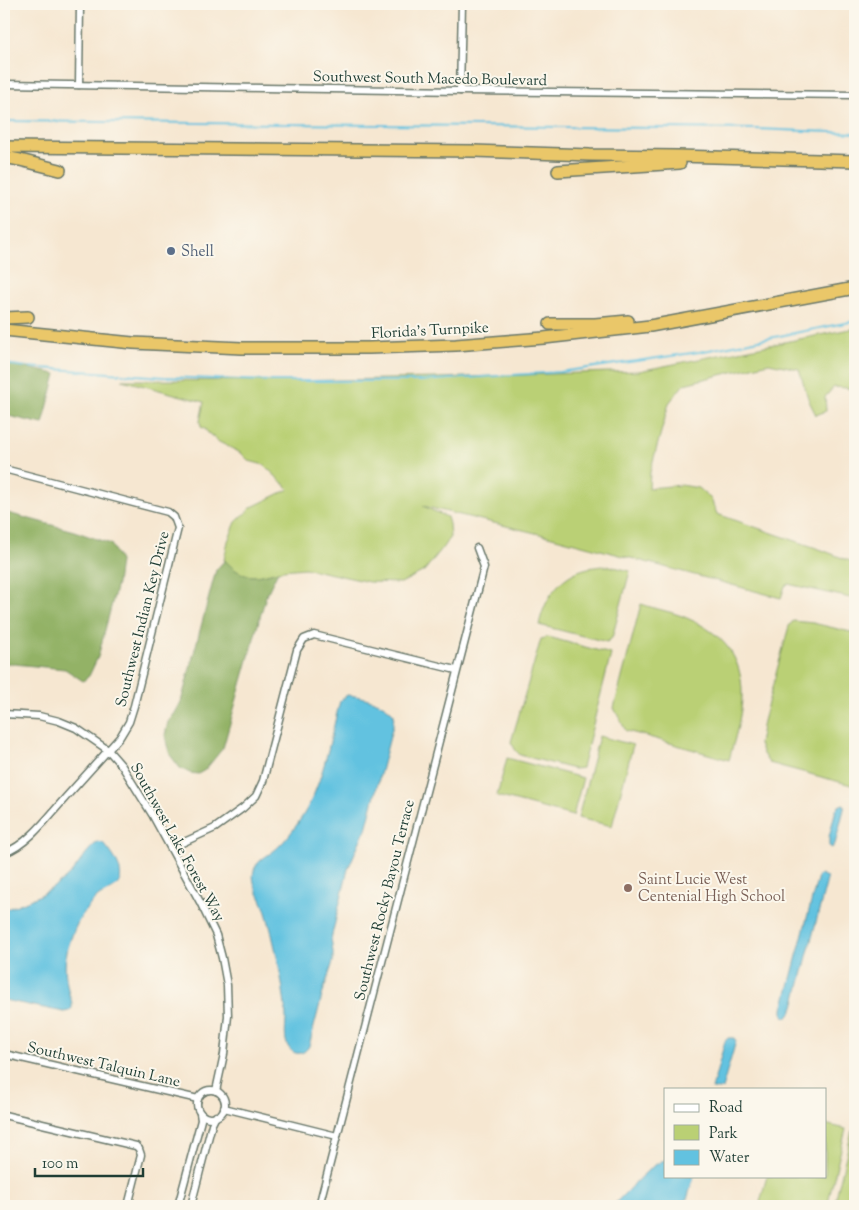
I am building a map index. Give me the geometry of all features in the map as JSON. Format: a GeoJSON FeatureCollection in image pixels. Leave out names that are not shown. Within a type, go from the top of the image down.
{"type":"FeatureCollection","features":[{"type":"Feature","properties":{"kind":"highway"},"geometry":{"type":"LineString","coordinates":[[4,147],[474,151],[855,161]]}},
{"type":"Feature","properties":{"kind":"highway"},"geometry":{"type":"LineString","coordinates":[[4,157],[60,170]]}},
{"type":"Feature","properties":{"kind":"highway"},"geometry":{"type":"LineString","coordinates":[[558,172],[739,158]]}},
{"type":"Feature","properties":{"kind":"highway","name":"Florida's Turnpike"},"geometry":{"type":"LineString","coordinates":[[4,330],[133,343],[242,348],[369,348],[456,345],[544,338],[650,326],[855,288]]}},
{"type":"Feature","properties":{"kind":"highway"},"geometry":{"type":"LineString","coordinates":[[4,318],[28,317]]}},
{"type":"Feature","properties":{"kind":"highway"},"geometry":{"type":"LineString","coordinates":[[550,324],[684,320]]}},
{"type":"Feature","properties":{"kind":"street"},"geometry":{"type":"LineString","coordinates":[[79,85],[80,4]]}},
{"type":"Feature","properties":{"kind":"street"},"geometry":{"type":"LineString","coordinates":[[460,91],[462,4]]}},
{"type":"Feature","properties":{"kind":"street","name":"Southwest South Macedo Boulevard"},"geometry":{"type":"LineString","coordinates":[[4,84],[855,95]]}},
{"type":"Feature","properties":{"kind":"street","name":"Southwest Indian Key Drive"},"geometry":{"type":"LineString","coordinates":[[4,469],[168,512],[174,517],[178,528],[129,722],[120,737],[29,837],[12,850],[4,853]]}},
{"type":"Feature","properties":{"kind":"street","name":"Southwest Rocky Bayou Terrace"},"geometry":{"type":"LineString","coordinates":[[319,1206],[484,567],[477,548]]}},
{"type":"Feature","properties":{"kind":"street"},"geometry":{"type":"LineString","coordinates":[[171,848],[215,828],[256,796],[263,781],[297,650],[304,640],[314,635],[456,670]]}},
{"type":"Feature","properties":{"kind":"street","name":"Southwest Lake Forest Way"},"geometry":{"type":"LineString","coordinates":[[4,714],[39,716],[59,721],[76,728],[108,750],[122,766],[171,848],[216,935],[222,958],[227,985],[228,1016],[224,1054],[216,1091]]}},
{"type":"Feature","properties":{"kind":"street","name":"Southwest Talquin Lane"},"geometry":{"type":"LineString","coordinates":[[4,1054],[198,1099]]}},
{"type":"Feature","properties":{"kind":"street"},"geometry":{"type":"LineString","coordinates":[[178,1206],[200,1120],[198,1099],[204,1092],[212,1090],[222,1095],[224,1108],[220,1114],[208,1118],[200,1113]]}},
{"type":"Feature","properties":{"kind":"street"},"geometry":{"type":"LineString","coordinates":[[224,1108],[337,1136]]}},
{"type":"Feature","properties":{"kind":"street"},"geometry":{"type":"LineString","coordinates":[[4,1115],[136,1146],[140,1149],[141,1155],[128,1206]]}},
{"type":"Feature","properties":{"kind":"street"},"geometry":{"type":"LineString","coordinates":[[191,1206],[212,1124],[216,1116]]}},
{"type":"Feature","properties":{"kind":"street"},"geometry":{"type":"LineString","coordinates":[[185,1181],[192,1178],[197,1181]]}},
{"type":"Feature","properties":{"kind":"street"},"geometry":{"type":"LineString","coordinates":[[4,1204],[8,1206]]}},
{"type":"Feature","properties":{"kind":"green space"},"geometry":{"type":"Polygon","coordinates":[[[855,328],[855,392],[847,388],[834,387],[825,397],[826,411],[816,415],[809,401],[799,369],[769,363],[684,384],[669,403],[650,472],[649,488],[681,485],[699,488],[711,499],[717,514],[855,563],[855,599],[788,584],[785,586],[781,598],[552,537],[423,506],[447,517],[450,537],[424,571],[401,583],[369,582],[305,568],[282,570],[259,576],[247,576],[233,569],[224,560],[228,541],[236,522],[252,507],[289,489],[264,465],[249,461],[241,453],[219,442],[201,427],[200,421],[204,402],[122,380],[288,381],[639,371],[855,328]]]}},
{"type":"Feature","properties":{"kind":"green space"},"geometry":{"type":"Polygon","coordinates":[[[4,363],[56,374],[43,424],[4,415],[4,363]]]}},
{"type":"Feature","properties":{"kind":"green space"},"geometry":{"type":"Polygon","coordinates":[[[4,512],[74,531],[111,544],[120,561],[117,584],[98,657],[89,676],[83,681],[65,669],[4,663],[4,512]]]}},
{"type":"Feature","properties":{"kind":"green space"},"geometry":{"type":"Polygon","coordinates":[[[225,560],[237,571],[249,576],[278,571],[266,596],[223,748],[205,770],[198,774],[190,773],[180,768],[170,755],[165,735],[168,722],[181,702],[216,570],[225,560]]]}},
{"type":"Feature","properties":{"kind":"green space"},"geometry":{"type":"Polygon","coordinates":[[[610,566],[630,571],[612,638],[607,642],[539,625],[551,595],[565,579],[584,569],[610,566]]]}},
{"type":"Feature","properties":{"kind":"green space"},"geometry":{"type":"Polygon","coordinates":[[[641,604],[677,614],[696,622],[718,637],[733,656],[741,681],[742,704],[729,760],[626,731],[614,708],[641,604]]]}},
{"type":"Feature","properties":{"kind":"green space"},"geometry":{"type":"Polygon","coordinates":[[[793,621],[813,623],[855,633],[855,786],[769,763],[759,744],[763,721],[789,626],[793,621]]]}},
{"type":"Feature","properties":{"kind":"green space"},"geometry":{"type":"Polygon","coordinates":[[[548,637],[611,654],[582,768],[574,769],[520,755],[511,742],[541,639],[548,637]]]}},
{"type":"Feature","properties":{"kind":"green space"},"geometry":{"type":"Polygon","coordinates":[[[599,736],[633,745],[612,826],[578,818],[599,736]]]}},
{"type":"Feature","properties":{"kind":"green space"},"geometry":{"type":"Polygon","coordinates":[[[507,758],[583,778],[573,816],[497,796],[507,758]]]}},
{"type":"Feature","properties":{"kind":"green space"},"geometry":{"type":"Polygon","coordinates":[[[826,1124],[846,1129],[827,1206],[759,1206],[766,1178],[826,1178],[826,1124]]]}},
{"type":"Feature","properties":{"kind":"green space"},"geometry":{"type":"Polygon","coordinates":[[[852,1131],[855,1131],[855,1206],[834,1206],[852,1131]]]}},
{"type":"Feature","properties":{"kind":"water"},"geometry":{"type":"Polygon","coordinates":[[[347,695],[367,698],[384,706],[394,714],[393,725],[366,829],[348,869],[331,939],[333,962],[309,1046],[304,1052],[297,1053],[289,1048],[286,1041],[283,987],[268,920],[253,880],[253,875],[258,863],[285,840],[307,809],[314,795],[324,764],[340,701],[347,695]]]}},
{"type":"Feature","properties":{"kind":"water"},"geometry":{"type":"Polygon","coordinates":[[[843,804],[845,805],[835,844],[832,848],[829,846],[829,837],[836,809],[843,804]]]}},
{"type":"Feature","properties":{"kind":"water"},"geometry":{"type":"Polygon","coordinates":[[[98,842],[103,843],[116,860],[120,870],[120,880],[117,885],[99,896],[87,908],[71,939],[65,965],[72,1008],[64,1012],[4,1000],[4,910],[31,899],[57,885],[72,872],[87,852],[98,842]]]}},
{"type":"Feature","properties":{"kind":"water"},"geometry":{"type":"Polygon","coordinates":[[[821,874],[827,880],[794,1006],[790,1015],[785,1017],[783,1009],[818,876],[821,874]]]}},
{"type":"Feature","properties":{"kind":"water"},"geometry":{"type":"Polygon","coordinates":[[[728,1038],[734,1038],[736,1041],[722,1088],[712,1088],[725,1041],[728,1038]]]}},
{"type":"Feature","properties":{"kind":"water"},"geometry":{"type":"Polygon","coordinates":[[[664,1160],[664,1178],[693,1178],[685,1206],[612,1206],[645,1173],[664,1160]]]}},
{"type":"Feature","properties":{"kind":"waterway"},"geometry":{"type":"LineString","coordinates":[[4,121],[756,129],[855,133]]}},
{"type":"Feature","properties":{"kind":"waterway"},"geometry":{"type":"LineString","coordinates":[[4,364],[164,377],[272,381],[421,381],[560,372],[699,352],[855,321]]}},
{"type":"Feature","properties":{"kind":"place","name":"Shell"},"geometry":{"type":"Point","coordinates":[171,251]}},
{"type":"Feature","properties":{"kind":"place","name":"Saint Lucie West Centenial High School"},"geometry":{"type":"Point","coordinates":[628,888]}}]}
